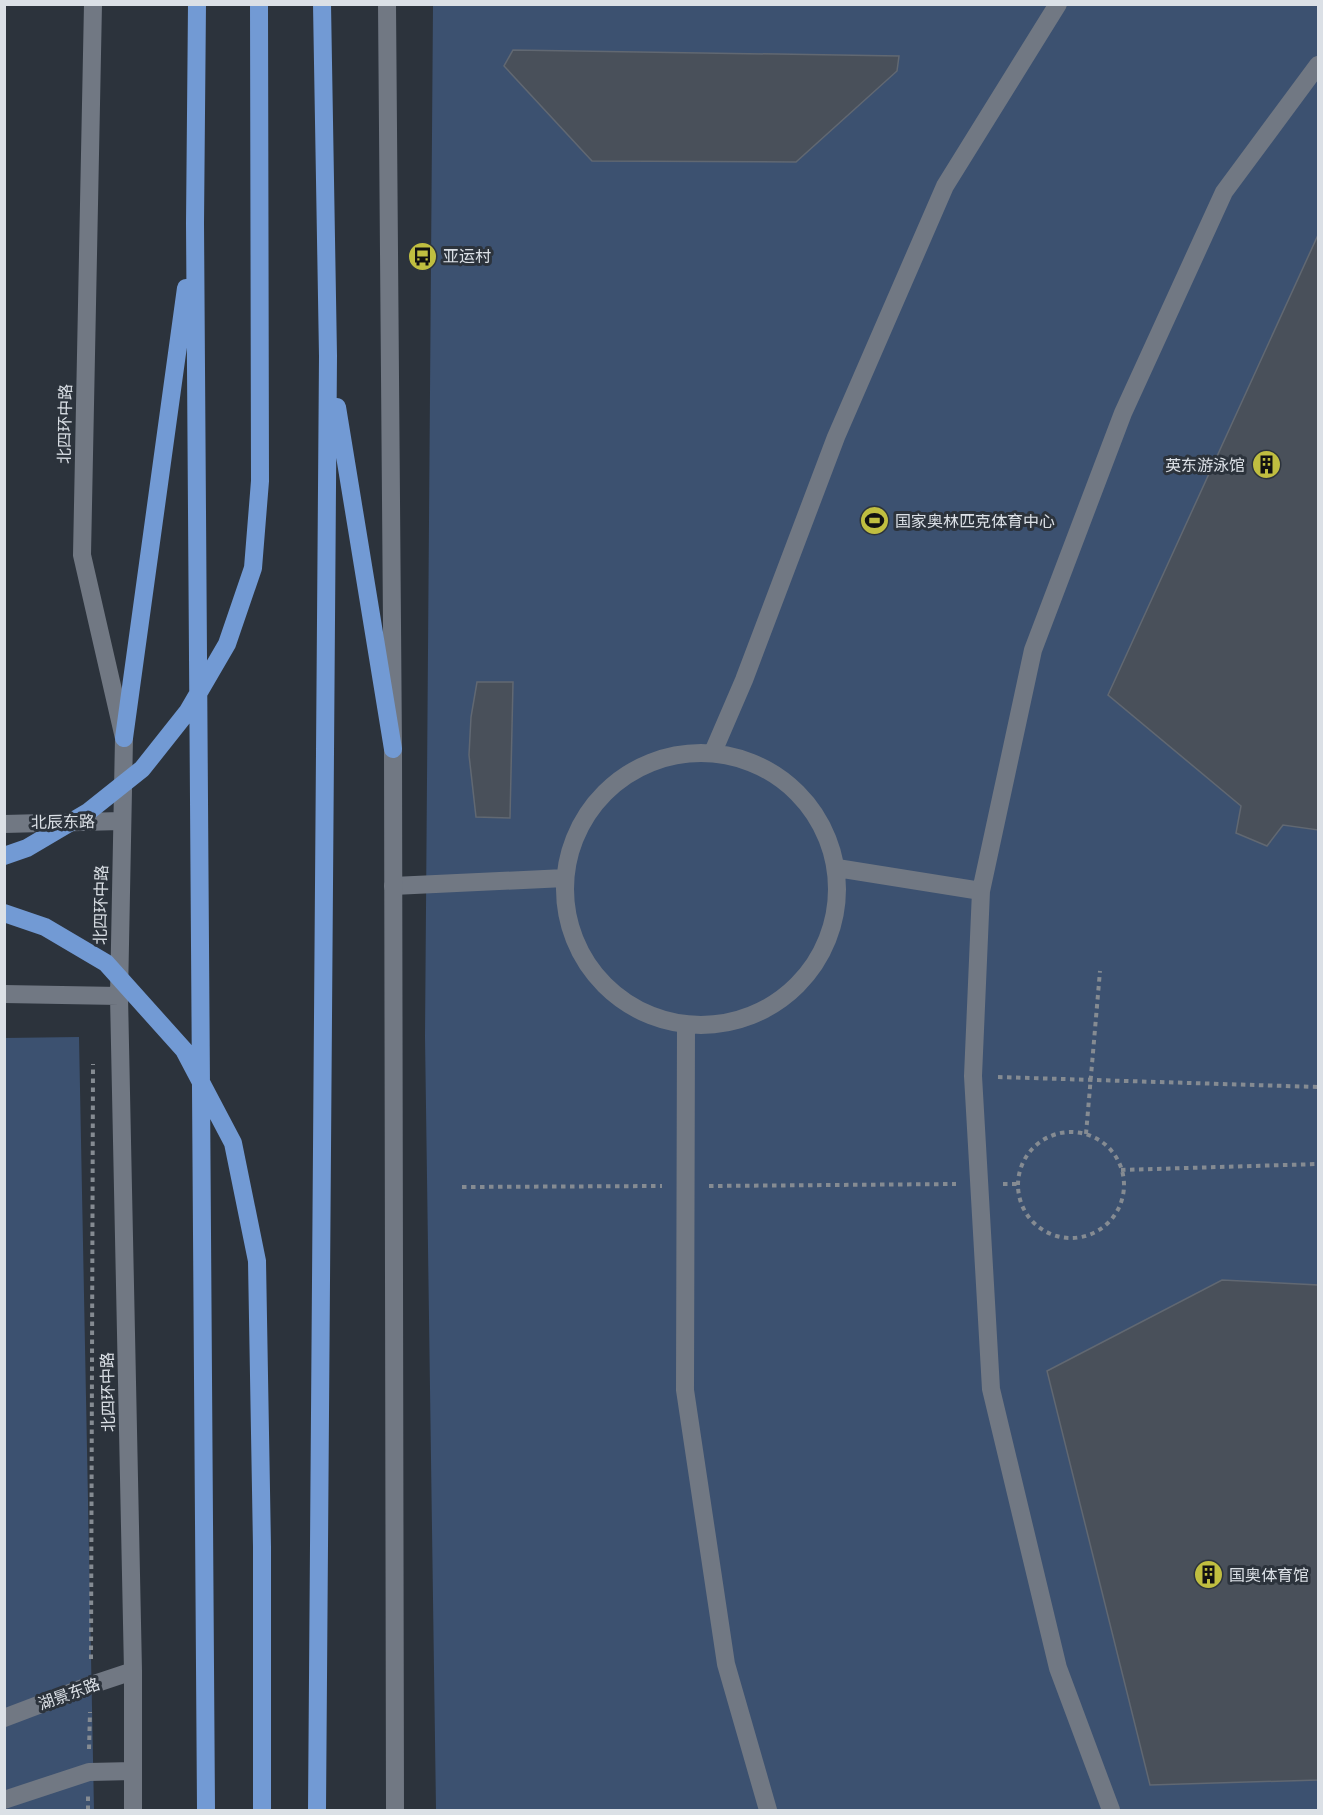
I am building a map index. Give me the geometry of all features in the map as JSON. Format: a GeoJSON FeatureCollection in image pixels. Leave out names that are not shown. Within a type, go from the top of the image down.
{"type":"FeatureCollection","features":[{"type":"Feature","properties":{"kind":"highway"},"geometry":{"type":"LineString","coordinates":[[197,4],[195,224],[206,1810]]}},
{"type":"Feature","properties":{"kind":"highway"},"geometry":{"type":"LineString","coordinates":[[4,856],[27,848],[88,812],[142,769],[188,711],[227,644],[253,568],[260,481],[259,4]]}},
{"type":"Feature","properties":{"kind":"highway"},"geometry":{"type":"LineString","coordinates":[[316,1810],[328,356],[322,4]]}},
{"type":"Feature","properties":{"kind":"highway"},"geometry":{"type":"LineString","coordinates":[[124,738],[195,224]]}},
{"type":"Feature","properties":{"kind":"highway"},"geometry":{"type":"LineString","coordinates":[[328,356],[393,749]]}},
{"type":"Feature","properties":{"kind":"highway"},"geometry":{"type":"LineString","coordinates":[[4,913],[45,927],[106,963],[184,1050],[233,1143],[257,1261],[262,1547],[262,1810]]}},
{"type":"Feature","properties":{"kind":"street","name":"北四环中路"},"geometry":{"type":"LineString","coordinates":[[93,4],[82,555],[124,738],[119,996],[133,1671],[133,1810]]}},
{"type":"Feature","properties":{"kind":"street"},"geometry":{"type":"LineString","coordinates":[[387,4],[393,749],[395,1810]]}},
{"type":"Feature","properties":{"kind":"street"},"geometry":{"type":"LineString","coordinates":[[713,752],[744,680],[836,437],[945,186],[1058,4]]}},
{"type":"Feature","properties":{"kind":"street"},"geometry":{"type":"LineString","coordinates":[[1111,1810],[1058,1668],[991,1389],[973,1076],[981,891],[1033,650],[1124,413],[1224,192],[1318,65]]}},
{"type":"Feature","properties":{"kind":"street"},"geometry":{"type":"LineString","coordinates":[[713,752],[757,764],[795,789],[822,825],[837,868],[837,910],[824,950],[800,984],[767,1010],[728,1024],[686,1026],[646,1014],[610,992],[583,959],[568,920],[565,878],[575,836],[598,799],[622,778],[631,771],[670,755],[713,752]]}},
{"type":"Feature","properties":{"kind":"street","name":"北辰东路"},"geometry":{"type":"LineString","coordinates":[[4,824],[121,821]]}},
{"type":"Feature","properties":{"kind":"street"},"geometry":{"type":"LineString","coordinates":[[837,868],[981,891]]}},
{"type":"Feature","properties":{"kind":"street"},"geometry":{"type":"LineString","coordinates":[[393,886],[565,878]]}},
{"type":"Feature","properties":{"kind":"street"},"geometry":{"type":"LineString","coordinates":[[4,994],[119,996]]}},
{"type":"Feature","properties":{"kind":"street"},"geometry":{"type":"LineString","coordinates":[[686,1026],[686,1390],[726,1664],[768,1810]]}},
{"type":"Feature","properties":{"kind":"street","name":"湖景东路"},"geometry":{"type":"LineString","coordinates":[[4,1718],[91,1684],[133,1671]]}},
{"type":"Feature","properties":{"kind":"street"},"geometry":{"type":"LineString","coordinates":[[4,1800],[88,1772],[133,1771]]}},
{"type":"Feature","properties":{"kind":"path"},"geometry":{"type":"LineString","coordinates":[[1086,1134],[1100,971]]}},
{"type":"Feature","properties":{"kind":"path"},"geometry":{"type":"LineString","coordinates":[[88,1810],[91,1684],[93,1055]]}},
{"type":"Feature","properties":{"kind":"path"},"geometry":{"type":"LineString","coordinates":[[973,1076],[1318,1087]]}},
{"type":"Feature","properties":{"kind":"path"},"geometry":{"type":"LineString","coordinates":[[1069,1132],[1086,1134],[1101,1142],[1114,1154],[1121,1170],[1124,1188],[1120,1206],[1109,1221],[1095,1232],[1078,1238],[1059,1237],[1042,1230],[1029,1219],[1020,1202],[1018,1184],[1020,1168],[1028,1154],[1039,1142],[1053,1135],[1069,1132]]}},
{"type":"Feature","properties":{"kind":"path"},"geometry":{"type":"LineString","coordinates":[[1121,1170],[1318,1164]]}},
{"type":"Feature","properties":{"kind":"path"},"geometry":{"type":"LineString","coordinates":[[698,1186],[958,1184]]}},
{"type":"Feature","properties":{"kind":"path"},"geometry":{"type":"LineString","coordinates":[[994,1184],[1018,1184]]}},
{"type":"Feature","properties":{"kind":"path"},"geometry":{"type":"LineString","coordinates":[[462,1187],[663,1186]]}},
{"type":"Feature","properties":{"kind":"shaded area","name":"国家奥林匹克体育中心"},"geometry":{"type":"Polygon","coordinates":[[[433,5],[1318,5],[1318,1810],[436,1810],[425,1037],[433,5]]]}},
{"type":"Feature","properties":{"kind":"shaded area"},"geometry":{"type":"Polygon","coordinates":[[[79,1037],[94,1810],[5,1810],[4,1038],[79,1037]]]}},
{"type":"Feature","properties":{"kind":"building"},"geometry":{"type":"Polygon","coordinates":[[[513,50],[899,56],[897,71],[796,162],[592,161],[504,66],[513,50]]]}},
{"type":"Feature","properties":{"kind":"building","name":"英东游泳馆"},"geometry":{"type":"Polygon","coordinates":[[[1318,235],[1318,830],[1283,825],[1267,846],[1236,833],[1241,806],[1108,695],[1318,235]]]}},
{"type":"Feature","properties":{"kind":"building"},"geometry":{"type":"Polygon","coordinates":[[[477,682],[513,682],[510,818],[476,817],[469,755],[471,717],[477,682]]]}},
{"type":"Feature","properties":{"kind":"building","name":"国奥体育馆"},"geometry":{"type":"Polygon","coordinates":[[[1222,1280],[1318,1285],[1318,1780],[1150,1785],[1047,1371],[1222,1280]]]}},
{"type":"Feature","properties":{"kind":"place","name":"亚运村"},"geometry":{"type":"Point","coordinates":[422,256]}},
{"type":"Feature","properties":{"kind":"place","name":"英东游泳馆"},"geometry":{"type":"Point","coordinates":[1266,465]}},
{"type":"Feature","properties":{"kind":"place","name":"国家奥林匹克体育中心"},"geometry":{"type":"Point","coordinates":[874,521]}},
{"type":"Feature","properties":{"kind":"place","name":"国奥体育馆"},"geometry":{"type":"Point","coordinates":[1208,1575]}}]}
